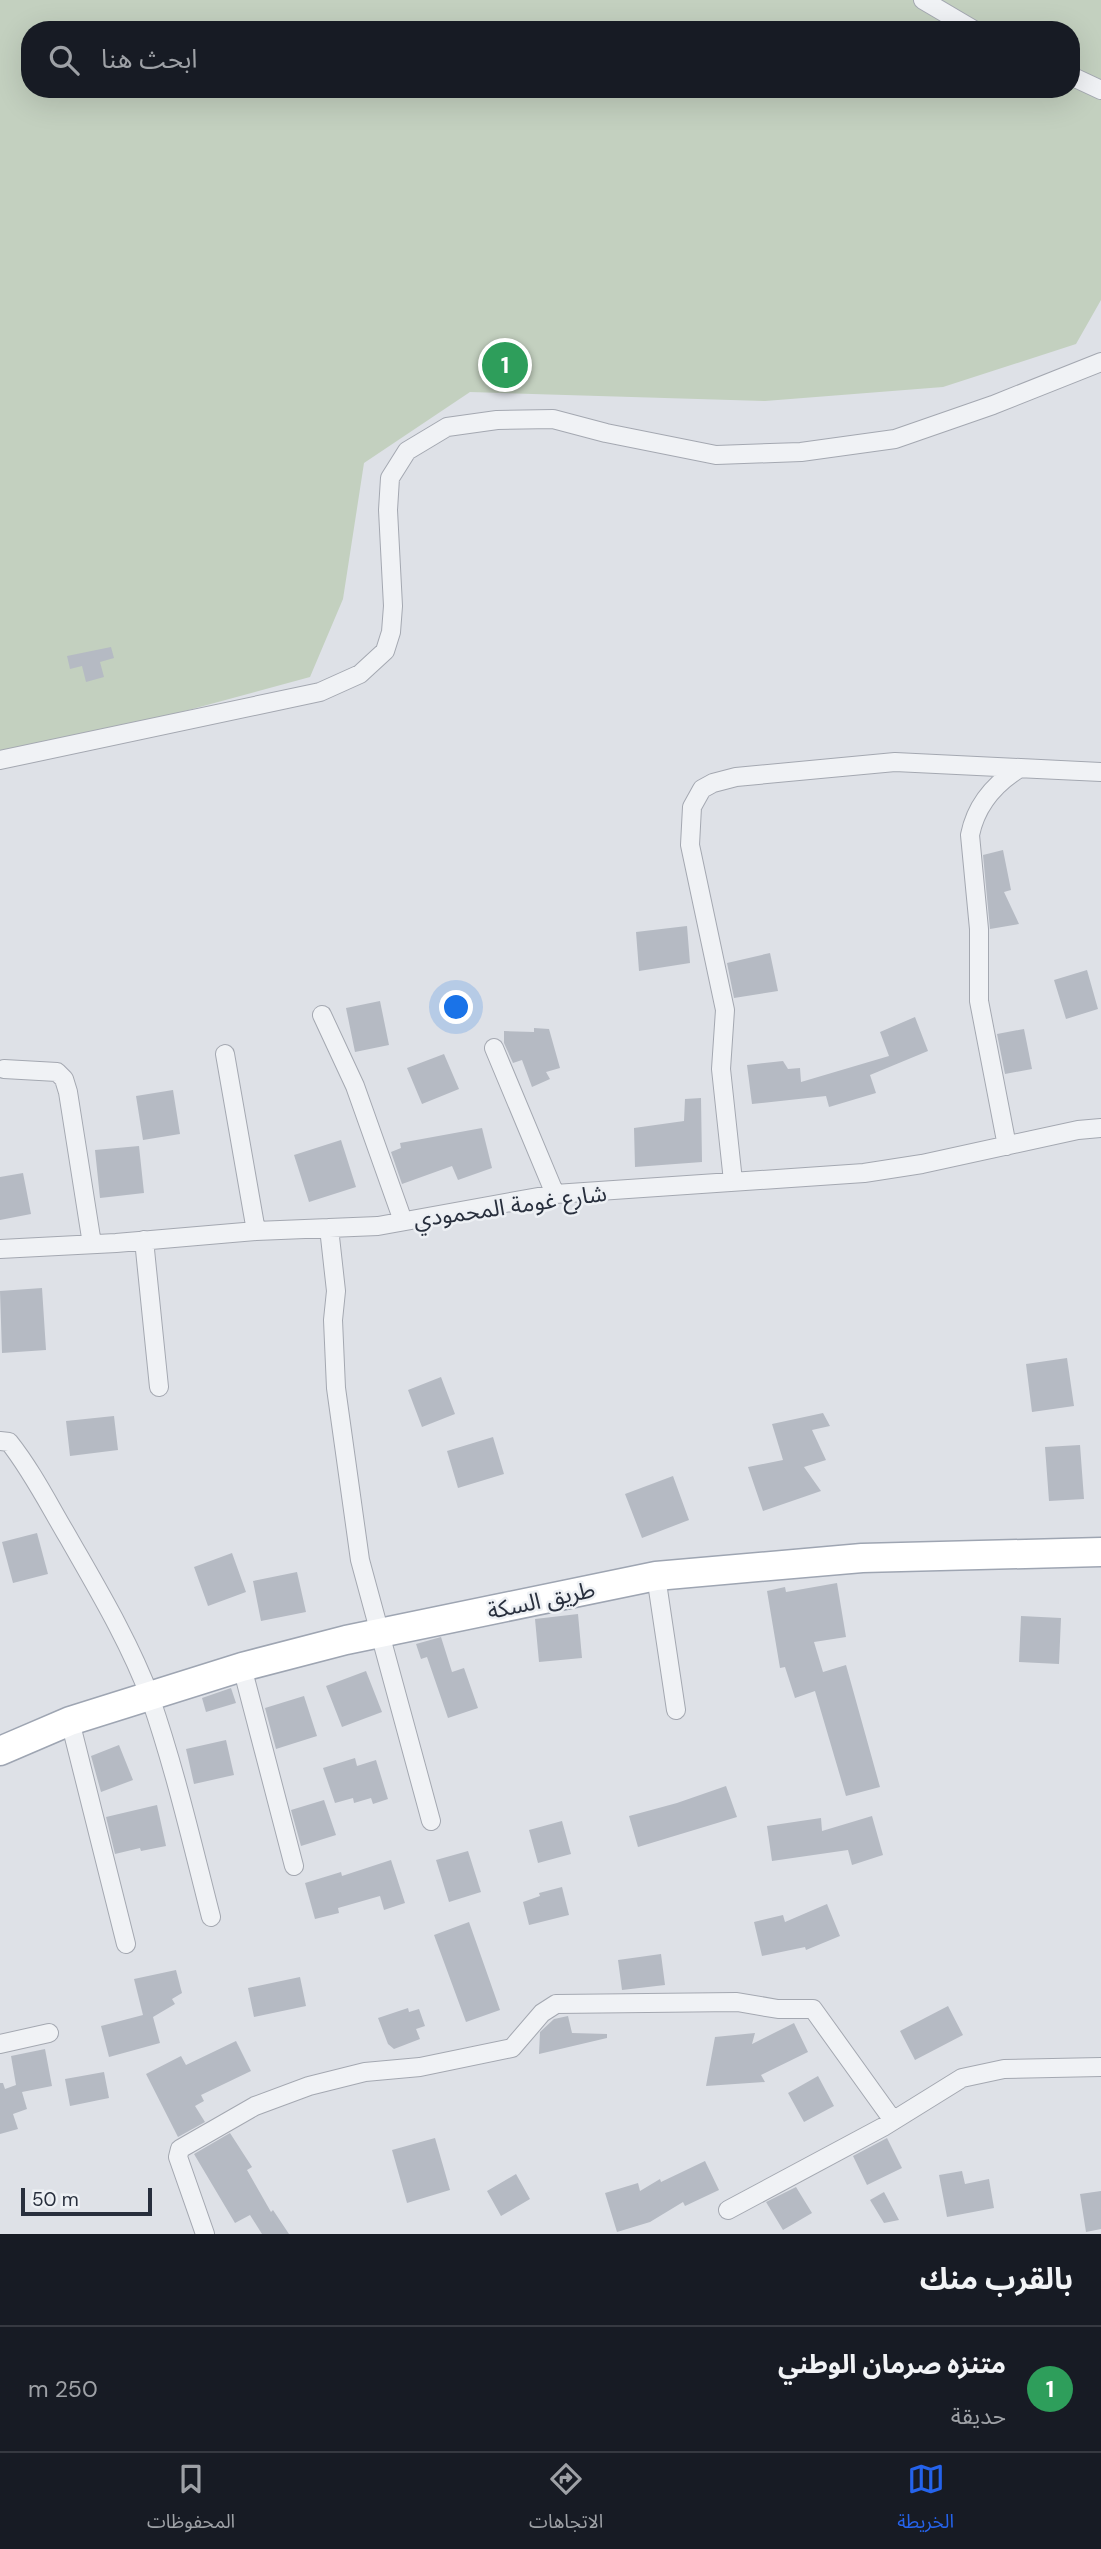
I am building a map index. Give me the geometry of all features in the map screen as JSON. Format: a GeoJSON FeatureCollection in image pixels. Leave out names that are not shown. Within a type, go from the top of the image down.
{"type":"FeatureCollection","features":[{"type":"Feature","properties":{"kind":"main road","name":"طريق السكة"},"geometry":{"type":"LineString","coordinates":[[0,1751],[70,1721],[242,1667],[378,1633],[656,1576],[862,1558],[1101,1552]]}},
{"type":"Feature","properties":{"kind":"street"},"geometry":{"type":"LineString","coordinates":[[923,0],[959,21]]}},
{"type":"Feature","properties":{"kind":"street"},"geometry":{"type":"LineString","coordinates":[[1080,80],[1101,90]]}},
{"type":"Feature","properties":{"kind":"street"},"geometry":{"type":"LineString","coordinates":[[0,760],[320,692],[360,674],[385,651],[391,632],[393,606],[388,510],[390,478],[407,451],[447,427],[497,420],[554,419],[606,433],[716,455],[801,452],[895,439],[993,405],[1101,362]]}},
{"type":"Feature","properties":{"kind":"street"},"geometry":{"type":"LineString","coordinates":[[733,1181],[721,1069],[725,1010],[690,845],[692,807],[702,789],[736,777],[895,762],[1101,772]]}},
{"type":"Feature","properties":{"kind":"street"},"geometry":{"type":"LineString","coordinates":[[1007,1146],[979,1002],[978,929],[970,835],[973,821],[988,794],[1020,768]]}},
{"type":"Feature","properties":{"kind":"street"},"geometry":{"type":"LineString","coordinates":[[322,1015],[355,1086],[403,1222]]}},
{"type":"Feature","properties":{"kind":"street"},"geometry":{"type":"LineString","coordinates":[[494,1048],[555,1194]]}},
{"type":"Feature","properties":{"kind":"street"},"geometry":{"type":"LineString","coordinates":[[225,1055],[256,1231]]}},
{"type":"Feature","properties":{"kind":"street"},"geometry":{"type":"LineString","coordinates":[[4,1069],[57,1072],[64,1079],[74,1123],[92,1244]]}},
{"type":"Feature","properties":{"kind":"street","name":"شارع غومة المحمودي"},"geometry":{"type":"LineString","coordinates":[[0,1249],[256,1231],[377,1226],[555,1194],[864,1173],[922,1164],[1079,1130],[1101,1128]]}},
{"type":"Feature","properties":{"kind":"street"},"geometry":{"type":"LineString","coordinates":[[329,1228],[336,1291],[333,1320],[336,1388],[360,1560],[431,1821]]}},
{"type":"Feature","properties":{"kind":"street"},"geometry":{"type":"LineString","coordinates":[[144,1240],[159,1387]]}},
{"type":"Feature","properties":{"kind":"street"},"geometry":{"type":"LineString","coordinates":[[0,1441],[9,1442],[39,1487],[105,1602],[149,1695],[181,1797],[211,1917]]}},
{"type":"Feature","properties":{"kind":"street"},"geometry":{"type":"LineString","coordinates":[[656,1576],[676,1710]]}},
{"type":"Feature","properties":{"kind":"street"},"geometry":{"type":"LineString","coordinates":[[242,1667],[294,1866]]}},
{"type":"Feature","properties":{"kind":"street"},"geometry":{"type":"LineString","coordinates":[[70,1721],[126,1944]]}},
{"type":"Feature","properties":{"kind":"street"},"geometry":{"type":"LineString","coordinates":[[205,2234],[178,2157],[180,2148],[256,2106],[309,2085],[365,2071],[420,2067],[512,2048],[542,2013],[556,2004],[726,2002],[778,2009],[813,2010],[892,2119]]}},
{"type":"Feature","properties":{"kind":"street"},"geometry":{"type":"LineString","coordinates":[[0,2044],[49,2033]]}},
{"type":"Feature","properties":{"kind":"street"},"geometry":{"type":"LineString","coordinates":[[728,2210],[883,2127],[962,2078],[1004,2070],[1101,2067]]}},
{"type":"Feature","properties":{"kind":"green space"},"geometry":{"type":"Polygon","coordinates":[[[0,0],[1101,0],[1101,300],[1076,344],[943,387],[765,401],[470,392],[364,463],[343,599],[310,677],[0,761],[0,0]]]}},
{"type":"Feature","properties":{"kind":"building"},"geometry":{"type":"Polygon","coordinates":[[[111,647],[114,658],[100,662],[104,677],[86,682],[82,666],[70,669],[67,656],[111,647]]]}},
{"type":"Feature","properties":{"kind":"building"},"geometry":{"type":"Polygon","coordinates":[[[1003,850],[1011,890],[1004,892],[1019,924],[990,929],[983,855],[1003,850]]]}},
{"type":"Feature","properties":{"kind":"building"},"geometry":{"type":"Polygon","coordinates":[[[687,926],[690,963],[639,971],[636,932],[687,926]]]}},
{"type":"Feature","properties":{"kind":"building"},"geometry":{"type":"Polygon","coordinates":[[[770,953],[778,991],[734,998],[727,963],[770,953]]]}},
{"type":"Feature","properties":{"kind":"building"},"geometry":{"type":"Polygon","coordinates":[[[1087,970],[1098,1009],[1066,1019],[1054,980],[1087,970]]]}},
{"type":"Feature","properties":{"kind":"building"},"geometry":{"type":"Polygon","coordinates":[[[380,1001],[389,1045],[355,1052],[346,1008],[380,1001]]]}},
{"type":"Feature","properties":{"kind":"building"},"geometry":{"type":"Polygon","coordinates":[[[915,1017],[928,1051],[870,1075],[876,1093],[829,1107],[826,1096],[752,1104],[747,1065],[783,1061],[788,1069],[800,1068],[801,1082],[889,1056],[880,1032],[915,1017]]]}},
{"type":"Feature","properties":{"kind":"building"},"geometry":{"type":"Polygon","coordinates":[[[534,1028],[549,1029],[560,1068],[546,1072],[550,1079],[532,1087],[522,1060],[513,1063],[504,1043],[504,1031],[534,1032],[534,1028]]]}},
{"type":"Feature","properties":{"kind":"building"},"geometry":{"type":"Polygon","coordinates":[[[1024,1029],[1032,1069],[1005,1074],[997,1034],[1024,1029]]]}},
{"type":"Feature","properties":{"kind":"building"},"geometry":{"type":"Polygon","coordinates":[[[444,1054],[459,1089],[422,1104],[407,1068],[444,1054]]]}},
{"type":"Feature","properties":{"kind":"building"},"geometry":{"type":"Polygon","coordinates":[[[173,1090],[180,1134],[143,1140],[136,1096],[173,1090]]]}},
{"type":"Feature","properties":{"kind":"building"},"geometry":{"type":"Polygon","coordinates":[[[701,1098],[702,1162],[635,1167],[634,1128],[684,1121],[685,1099],[701,1098]]]}},
{"type":"Feature","properties":{"kind":"building"},"geometry":{"type":"Polygon","coordinates":[[[482,1128],[492,1168],[458,1180],[452,1166],[402,1184],[391,1152],[401,1148],[400,1143],[482,1128]]]}},
{"type":"Feature","properties":{"kind":"building"},"geometry":{"type":"Polygon","coordinates":[[[341,1140],[356,1187],[309,1202],[294,1155],[341,1140]]]}},
{"type":"Feature","properties":{"kind":"building"},"geometry":{"type":"Polygon","coordinates":[[[139,1146],[144,1193],[100,1198],[95,1150],[139,1146]]]}},
{"type":"Feature","properties":{"kind":"building"},"geometry":{"type":"Polygon","coordinates":[[[23,1173],[31,1214],[0,1220],[0,1177],[23,1173]]]}},
{"type":"Feature","properties":{"kind":"building"},"geometry":{"type":"Polygon","coordinates":[[[42,1288],[46,1350],[2,1353],[0,1291],[42,1288]]]}},
{"type":"Feature","properties":{"kind":"building"},"geometry":{"type":"Polygon","coordinates":[[[1067,1358],[1074,1406],[1032,1412],[1026,1364],[1067,1358]]]}},
{"type":"Feature","properties":{"kind":"building"},"geometry":{"type":"Polygon","coordinates":[[[441,1377],[455,1414],[422,1427],[408,1390],[441,1377]]]}},
{"type":"Feature","properties":{"kind":"building"},"geometry":{"type":"Polygon","coordinates":[[[823,1413],[830,1426],[812,1430],[826,1460],[804,1467],[821,1491],[763,1511],[748,1467],[783,1460],[772,1424],[823,1413]]]}},
{"type":"Feature","properties":{"kind":"building"},"geometry":{"type":"Polygon","coordinates":[[[114,1416],[118,1450],[70,1456],[66,1421],[114,1416]]]}},
{"type":"Feature","properties":{"kind":"building"},"geometry":{"type":"Polygon","coordinates":[[[493,1437],[504,1474],[458,1488],[447,1451],[493,1437]]]}},
{"type":"Feature","properties":{"kind":"building"},"geometry":{"type":"Polygon","coordinates":[[[1080,1445],[1084,1499],[1049,1501],[1045,1447],[1080,1445]]]}},
{"type":"Feature","properties":{"kind":"building"},"geometry":{"type":"Polygon","coordinates":[[[673,1476],[689,1520],[642,1538],[625,1494],[673,1476]]]}},
{"type":"Feature","properties":{"kind":"building"},"geometry":{"type":"Polygon","coordinates":[[[37,1533],[48,1574],[13,1583],[2,1542],[37,1533]]]}},
{"type":"Feature","properties":{"kind":"building"},"geometry":{"type":"Polygon","coordinates":[[[232,1553],[246,1592],[208,1606],[194,1567],[232,1553]]]}},
{"type":"Feature","properties":{"kind":"building"},"geometry":{"type":"Polygon","coordinates":[[[297,1572],[306,1612],[261,1621],[253,1581],[297,1572]]]}},
{"type":"Feature","properties":{"kind":"building"},"geometry":{"type":"Polygon","coordinates":[[[837,1583],[846,1637],[814,1642],[823,1672],[846,1665],[880,1787],[846,1796],[815,1691],[795,1698],[785,1667],[780,1668],[767,1591],[785,1587],[786,1592],[837,1583]]]}},
{"type":"Feature","properties":{"kind":"building"},"geometry":{"type":"Polygon","coordinates":[[[578,1614],[582,1658],[539,1662],[535,1619],[578,1614]]]}},
{"type":"Feature","properties":{"kind":"building"},"geometry":{"type":"Polygon","coordinates":[[[1021,1616],[1061,1618],[1059,1664],[1019,1662],[1021,1616]]]}},
{"type":"Feature","properties":{"kind":"building"},"geometry":{"type":"Polygon","coordinates":[[[441,1637],[452,1672],[464,1668],[478,1708],[448,1718],[427,1657],[421,1659],[416,1644],[441,1637]]]}},
{"type":"Feature","properties":{"kind":"building"},"geometry":{"type":"Polygon","coordinates":[[[366,1671],[382,1712],[342,1727],[326,1686],[366,1671]]]}},
{"type":"Feature","properties":{"kind":"building"},"geometry":{"type":"Polygon","coordinates":[[[231,1688],[236,1703],[206,1712],[202,1698],[231,1688]]]}},
{"type":"Feature","properties":{"kind":"building"},"geometry":{"type":"Polygon","coordinates":[[[304,1696],[317,1736],[276,1749],[265,1708],[304,1696]]]}},
{"type":"Feature","properties":{"kind":"building"},"geometry":{"type":"Polygon","coordinates":[[[226,1740],[234,1775],[194,1784],[186,1749],[226,1740]]]}},
{"type":"Feature","properties":{"kind":"building"},"geometry":{"type":"Polygon","coordinates":[[[119,1745],[133,1780],[101,1792],[91,1756],[119,1745]]]}},
{"type":"Feature","properties":{"kind":"building"},"geometry":{"type":"Polygon","coordinates":[[[355,1758],[357,1766],[376,1760],[388,1799],[373,1804],[371,1798],[354,1803],[353,1798],[335,1803],[323,1768],[355,1758]]]}},
{"type":"Feature","properties":{"kind":"building"},"geometry":{"type":"Polygon","coordinates":[[[726,1786],[737,1817],[638,1847],[629,1816],[726,1786]]]}},
{"type":"Feature","properties":{"kind":"building"},"geometry":{"type":"Polygon","coordinates":[[[324,1800],[336,1835],[301,1846],[291,1810],[324,1800]]]}},
{"type":"Feature","properties":{"kind":"building"},"geometry":{"type":"Polygon","coordinates":[[[157,1805],[166,1846],[115,1854],[106,1817],[157,1805]]]}},
{"type":"Feature","properties":{"kind":"building"},"geometry":{"type":"Polygon","coordinates":[[[872,1816],[883,1855],[852,1865],[848,1850],[772,1861],[767,1826],[821,1818],[822,1831],[872,1816]]]}},
{"type":"Feature","properties":{"kind":"building"},"geometry":{"type":"Polygon","coordinates":[[[562,1821],[571,1854],[538,1863],[529,1830],[562,1821]]]}},
{"type":"Feature","properties":{"kind":"building"},"geometry":{"type":"Polygon","coordinates":[[[468,1851],[481,1892],[449,1902],[436,1860],[468,1851]]]}},
{"type":"Feature","properties":{"kind":"building"},"geometry":{"type":"Polygon","coordinates":[[[391,1860],[405,1903],[384,1910],[380,1896],[338,1908],[339,1913],[315,1919],[305,1883],[341,1872],[342,1876],[391,1860]]]}},
{"type":"Feature","properties":{"kind":"building"},"geometry":{"type":"Polygon","coordinates":[[[562,1887],[569,1915],[529,1925],[523,1902],[540,1896],[539,1893],[562,1887]]]}},
{"type":"Feature","properties":{"kind":"building"},"geometry":{"type":"Polygon","coordinates":[[[827,1904],[840,1936],[806,1950],[805,1947],[762,1956],[754,1922],[783,1915],[785,1922],[827,1904]]]}},
{"type":"Feature","properties":{"kind":"building"},"geometry":{"type":"Polygon","coordinates":[[[469,1922],[500,2010],[466,2022],[434,1935],[469,1922]]]}},
{"type":"Feature","properties":{"kind":"building"},"geometry":{"type":"Polygon","coordinates":[[[661,1954],[665,1985],[622,1990],[618,1960],[661,1954]]]}},
{"type":"Feature","properties":{"kind":"building"},"geometry":{"type":"Polygon","coordinates":[[[176,1970],[182,1993],[172,1999],[175,2004],[153,2017],[160,2043],[109,2057],[101,2026],[143,2015],[134,1979],[176,1970]]]}},
{"type":"Feature","properties":{"kind":"building"},"geometry":{"type":"Polygon","coordinates":[[[300,1977],[306,2006],[254,2017],[248,1988],[300,1977]]]}},
{"type":"Feature","properties":{"kind":"building"},"geometry":{"type":"Polygon","coordinates":[[[948,2006],[963,2035],[915,2060],[900,2031],[948,2006]]]}},
{"type":"Feature","properties":{"kind":"building"},"geometry":{"type":"Polygon","coordinates":[[[408,2008],[409,2012],[419,2009],[425,2026],[416,2029],[420,2039],[394,2049],[388,2044],[378,2018],[408,2008]]]}},
{"type":"Feature","properties":{"kind":"building"},"geometry":{"type":"Polygon","coordinates":[[[568,2016],[572,2033],[607,2034],[607,2038],[539,2054],[540,2032],[554,2019],[568,2016]]]}},
{"type":"Feature","properties":{"kind":"building"},"geometry":{"type":"Polygon","coordinates":[[[794,2023],[808,2052],[761,2075],[765,2082],[706,2086],[715,2037],[755,2033],[752,2044],[794,2023]]]}},
{"type":"Feature","properties":{"kind":"building"},"geometry":{"type":"Polygon","coordinates":[[[236,2041],[251,2071],[201,2095],[204,2101],[195,2106],[205,2122],[178,2137],[146,2074],[181,2056],[186,2065],[236,2041]]]}},
{"type":"Feature","properties":{"kind":"building"},"geometry":{"type":"Polygon","coordinates":[[[45,2049],[52,2086],[22,2092],[27,2109],[13,2114],[18,2129],[0,2134],[0,2083],[3,2083],[5,2089],[16,2085],[11,2056],[45,2049]]]}},
{"type":"Feature","properties":{"kind":"building"},"geometry":{"type":"Polygon","coordinates":[[[104,2072],[109,2098],[70,2106],[65,2079],[104,2072]]]}},
{"type":"Feature","properties":{"kind":"building"},"geometry":{"type":"Polygon","coordinates":[[[818,2076],[834,2106],[804,2122],[788,2093],[818,2076]]]}},
{"type":"Feature","properties":{"kind":"building"},"geometry":{"type":"Polygon","coordinates":[[[230,2133],[252,2167],[247,2170],[271,2212],[273,2210],[289,2234],[262,2234],[250,2215],[235,2223],[194,2154],[230,2133]]]}},
{"type":"Feature","properties":{"kind":"building"},"geometry":{"type":"Polygon","coordinates":[[[435,2138],[450,2190],[407,2203],[392,2150],[435,2138]]]}},
{"type":"Feature","properties":{"kind":"building"},"geometry":{"type":"Polygon","coordinates":[[[887,2138],[902,2168],[867,2185],[853,2156],[887,2138]]]}},
{"type":"Feature","properties":{"kind":"building"},"geometry":{"type":"Polygon","coordinates":[[[705,2161],[719,2190],[685,2206],[683,2202],[650,2222],[617,2232],[605,2193],[638,2183],[640,2191],[660,2179],[661,2182],[705,2161]]]}},
{"type":"Feature","properties":{"kind":"building"},"geometry":{"type":"Polygon","coordinates":[[[962,2171],[965,2184],[989,2179],[994,2208],[947,2217],[939,2175],[962,2171]]]}},
{"type":"Feature","properties":{"kind":"building"},"geometry":{"type":"Polygon","coordinates":[[[516,2174],[530,2199],[501,2216],[487,2191],[516,2174]]]}},
{"type":"Feature","properties":{"kind":"building"},"geometry":{"type":"Polygon","coordinates":[[[796,2187],[812,2213],[783,2230],[766,2202],[796,2187]]]}},
{"type":"Feature","properties":{"kind":"building"},"geometry":{"type":"Polygon","coordinates":[[[1101,2191],[1101,2229],[1086,2232],[1080,2194],[1101,2191]]]}},
{"type":"Feature","properties":{"kind":"building"},"geometry":{"type":"Polygon","coordinates":[[[884,2192],[899,2220],[884,2223],[870,2200],[884,2192]]]}},
{"type":"Feature","properties":{"kind":"place","name":"متنزه صرمان الوطني"},"geometry":{"type":"Point","coordinates":[505,365]}}]}
